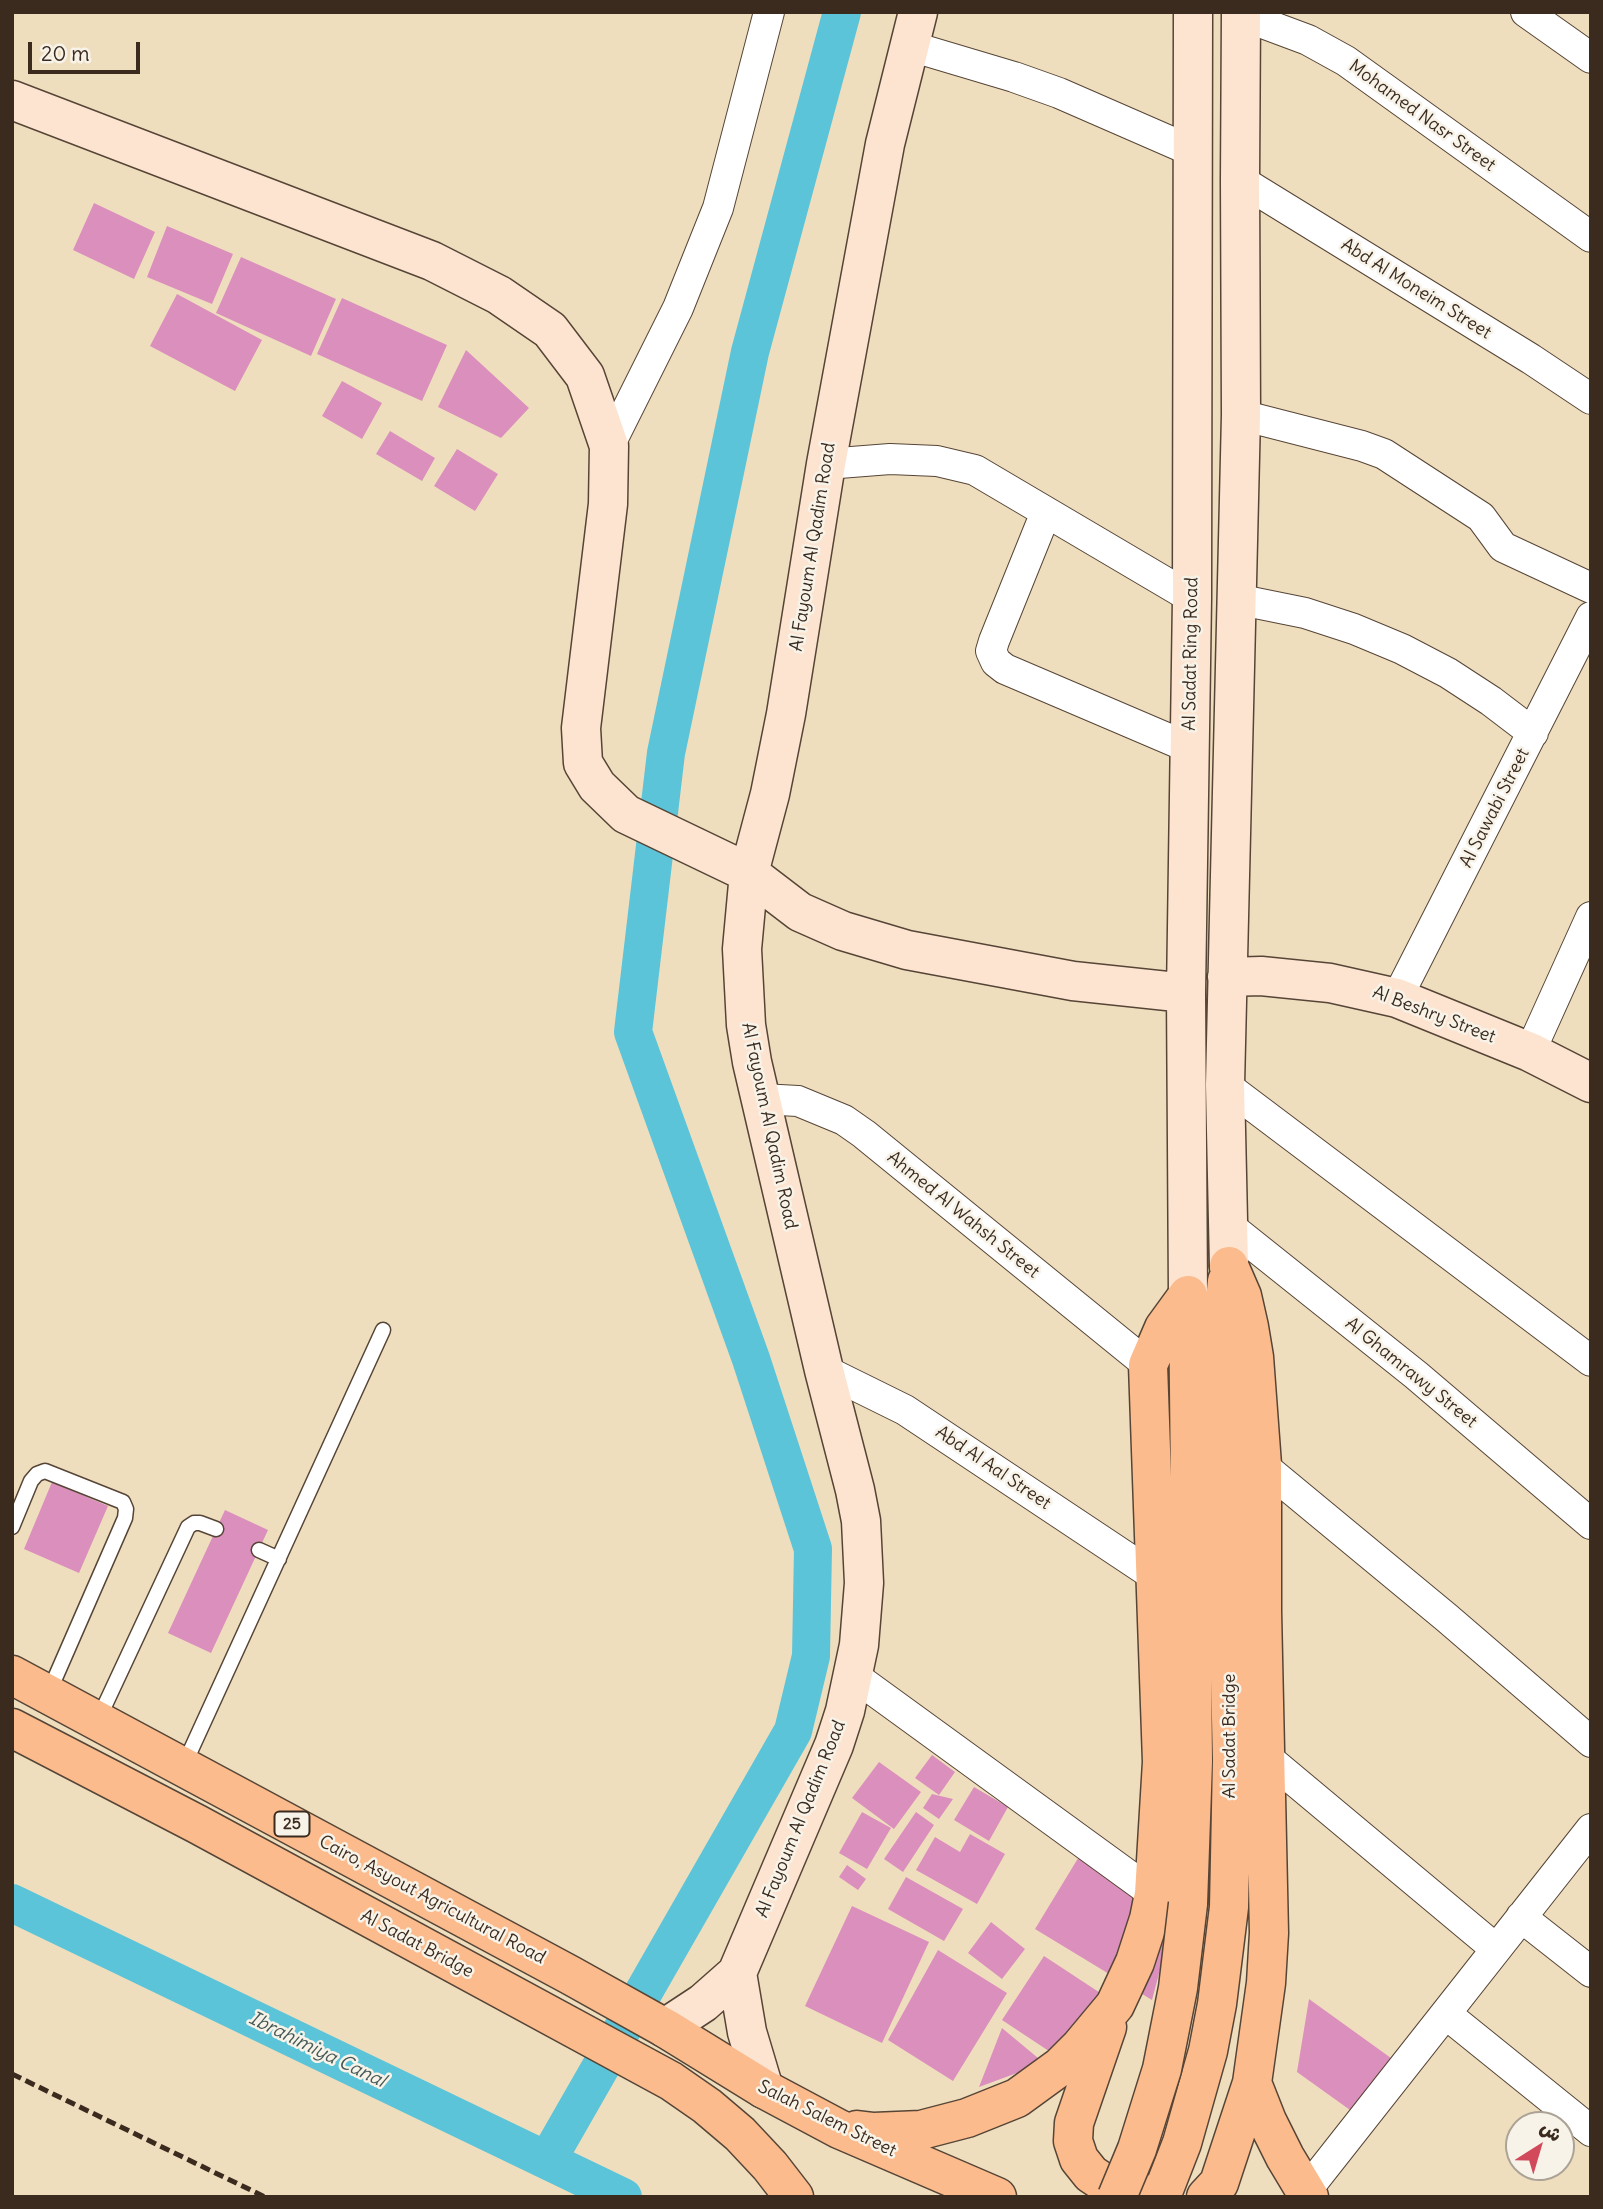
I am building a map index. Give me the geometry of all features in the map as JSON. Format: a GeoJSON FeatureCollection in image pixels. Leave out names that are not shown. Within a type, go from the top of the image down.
{"type":"FeatureCollection","features":[{"type":"Feature","properties":{"kind":"highway"},"geometry":{"type":"LineString","coordinates":[[1206,2197],[1219,2183],[1252,2083],[1266,1983],[1269,1933],[1262,1611],[1262,1465],[1251,1337],[1242,1296],[1229,1266]]}},
{"type":"Feature","properties":{"kind":"highway","name":"Al Sadat Bridge"},"geometry":{"type":"LineString","coordinates":[[1159,2197],[1182,2143],[1208,2051],[1217,2004],[1229,1907],[1232,1760],[1222,1329],[1229,1266]]}},
{"type":"Feature","properties":{"kind":"highway"},"geometry":{"type":"LineString","coordinates":[[1159,2197],[1106,2184],[1091,2174],[1079,2159],[1073,2141],[1074,2123],[1115,2005],[1143,1940],[1171,1899],[1162,1762],[1148,1366],[1164,1328],[1188,1295]]}},
{"type":"Feature","properties":{"kind":"highway","name":"Al Sadat Bridge"},"geometry":{"type":"LineString","coordinates":[[1117,2197],[1137,2149],[1162,2069],[1178,1988],[1171,1899],[1193,1760],[1188,1295]]}},
{"type":"Feature","properties":{"kind":"highway","name":"Cairo, Asyout Agricultural Road"},"geometry":{"type":"LineString","coordinates":[[12,1675],[665,2028]]}},
{"type":"Feature","properties":{"kind":"highway","name":"Al Sadat Bridge"},"geometry":{"type":"LineString","coordinates":[[12,1728],[185,1818],[671,2081],[707,2106],[740,2134],[794,2197]]}},
{"type":"Feature","properties":{"kind":"highway"},"geometry":{"type":"LineString","coordinates":[[839,2129],[874,2132],[921,2130],[967,2118],[1017,2098],[1061,2066],[1115,2005]]}},
{"type":"Feature","properties":{"kind":"highway","name":"Salah Salem Street"},"geometry":{"type":"LineString","coordinates":[[665,2028],[764,2089],[839,2129],[997,2197]]}},
{"type":"Feature","properties":{"kind":"highway"},"geometry":{"type":"LineString","coordinates":[[1252,2083],[1267,2121],[1307,2194]]}},
{"type":"Feature","properties":{"kind":"main road","name":"Al Sadat Ring Road"},"geometry":{"type":"LineString","coordinates":[[1188,1295],[1186,993],[1192,597],[1194,12]]}},
{"type":"Feature","properties":{"kind":"main road"},"geometry":{"type":"LineString","coordinates":[[1229,1266],[1225,1085],[1241,415],[1241,14]]}},
{"type":"Feature","properties":{"kind":"main road","name":"Al Fayoum Al Qadim Road"},"geometry":{"type":"LineString","coordinates":[[665,2028],[703,2003],[737,1973],[821,1779],[845,1711],[854,1676],[863,1614],[864,1552],[855,1490],[824,1370],[750,1050],[742,948],[749,873],[784,728],[825,464],[885,144],[914,29]]}},
{"type":"Feature","properties":{"kind":"main road"},"geometry":{"type":"LineString","coordinates":[[12,100],[432,261],[499,295],[550,330],[585,376],[609,446],[608,504],[581,739],[583,763],[597,786],[626,814],[749,873],[800,912],[843,931],[907,950],[1073,981],[1186,993]]}},
{"type":"Feature","properties":{"kind":"main road","name":"Al Beshry Street"},"geometry":{"type":"LineString","coordinates":[[1227,977],[1261,976],[1330,982],[1397,998],[1530,1052],[1591,1083]]}},
{"type":"Feature","properties":{"kind":"main road"},"geometry":{"type":"LineString","coordinates":[[737,1973],[747,2032],[764,2089]]}},
{"type":"Feature","properties":{"kind":"street"},"geometry":{"type":"LineString","coordinates":[[609,446],[678,308],[718,208],[769,12]]}},
{"type":"Feature","properties":{"kind":"street"},"geometry":{"type":"LineString","coordinates":[[1526,12],[1562,23],[1591,58]]}},
{"type":"Feature","properties":{"kind":"street","name":"Mohamed Nasr Street"},"geometry":{"type":"LineString","coordinates":[[1241,14],[1308,40],[1346,61],[1591,237]]}},
{"type":"Feature","properties":{"kind":"street"},"geometry":{"type":"LineString","coordinates":[[914,29],[1014,77],[1059,93],[1192,151]]}},
{"type":"Feature","properties":{"kind":"street","name":"Abd Al Moneim Street"},"geometry":{"type":"LineString","coordinates":[[1240,180],[1591,399]]}},
{"type":"Feature","properties":{"kind":"street"},"geometry":{"type":"LineString","coordinates":[[1241,415],[1384,454],[1481,517],[1498,541],[1510,551],[1591,588]]}},
{"type":"Feature","properties":{"kind":"street"},"geometry":{"type":"LineString","coordinates":[[825,464],[890,459],[937,461],[975,470],[1192,597]]}},
{"type":"Feature","properties":{"kind":"street"},"geometry":{"type":"LineString","coordinates":[[1046,512],[993,641],[991,651],[996,662],[1005,669],[1190,748]]}},
{"type":"Feature","properties":{"kind":"street"},"geometry":{"type":"LineString","coordinates":[[1236,599],[1305,613],[1402,649],[1459,680],[1532,733]]}},
{"type":"Feature","properties":{"kind":"street","name":"Al Sawabi Street"},"geometry":{"type":"LineString","coordinates":[[1397,998],[1591,617]]}},
{"type":"Feature","properties":{"kind":"street"},"geometry":{"type":"LineString","coordinates":[[1530,1052],[1591,917]]}},
{"type":"Feature","properties":{"kind":"street"},"geometry":{"type":"LineString","coordinates":[[1225,1085],[1591,1361]]}},
{"type":"Feature","properties":{"kind":"street","name":"Ahmed Al Wahsh Street"},"geometry":{"type":"LineString","coordinates":[[761,1099],[798,1101],[822,1109],[854,1127],[1148,1366]]}},
{"type":"Feature","properties":{"kind":"street","name":"Al Ghamrawy Street"},"geometry":{"type":"LineString","coordinates":[[1228,1225],[1416,1375],[1591,1524]]}},
{"type":"Feature","properties":{"kind":"street","name":"Abd Al Aal Street"},"geometry":{"type":"LineString","coordinates":[[824,1370],[905,1410],[1157,1577]]}},
{"type":"Feature","properties":{"kind":"street"},"geometry":{"type":"LineString","coordinates":[[1262,1465],[1447,1618],[1591,1742]]}},
{"type":"Feature","properties":{"kind":"street"},"geometry":{"type":"LineString","coordinates":[[854,1676],[1171,1899]]}},
{"type":"Feature","properties":{"kind":"street"},"geometry":{"type":"LineString","coordinates":[[1265,1756],[1496,1949]]}},
{"type":"Feature","properties":{"kind":"street"},"geometry":{"type":"LineString","coordinates":[[1307,2194],[1591,1829]]}},
{"type":"Feature","properties":{"kind":"street"},"geometry":{"type":"LineString","coordinates":[[1521,1917],[1591,1972]]}},
{"type":"Feature","properties":{"kind":"street"},"geometry":{"type":"LineString","coordinates":[[1447,2014],[1591,2131]]}},
{"type":"Feature","properties":{"kind":"lane"},"geometry":{"type":"LineString","coordinates":[[183,1766],[383,1330]]}},
{"type":"Feature","properties":{"kind":"lane"},"geometry":{"type":"LineString","coordinates":[[12,1527],[31,1481],[37,1474],[45,1471],[123,1502],[126,1509],[125,1517],[49,1694]]}},
{"type":"Feature","properties":{"kind":"lane"},"geometry":{"type":"LineString","coordinates":[[98,1720],[188,1527],[200,1523],[216,1529]]}},
{"type":"Feature","properties":{"kind":"lane"},"geometry":{"type":"LineString","coordinates":[[259,1550],[279,1559]]}},
{"type":"Feature","properties":{"kind":"building"},"geometry":{"type":"Polygon","coordinates":[[[94,203],[155,232],[134,279],[73,250],[94,203]]]}},
{"type":"Feature","properties":{"kind":"building"},"geometry":{"type":"Polygon","coordinates":[[[167,226],[233,254],[212,304],[147,277],[167,226]]]}},
{"type":"Feature","properties":{"kind":"building"},"geometry":{"type":"Polygon","coordinates":[[[241,257],[336,299],[311,356],[216,313],[241,257]]]}},
{"type":"Feature","properties":{"kind":"building"},"geometry":{"type":"Polygon","coordinates":[[[177,294],[262,340],[235,391],[150,346],[177,294]]]}},
{"type":"Feature","properties":{"kind":"building"},"geometry":{"type":"Polygon","coordinates":[[[342,298],[447,345],[422,401],[317,354],[342,298]]]}},
{"type":"Feature","properties":{"kind":"building"},"geometry":{"type":"Polygon","coordinates":[[[466,350],[529,408],[501,438],[438,407],[466,350]]]}},
{"type":"Feature","properties":{"kind":"building"},"geometry":{"type":"Polygon","coordinates":[[[342,381],[382,403],[362,439],[322,416],[342,381]]]}},
{"type":"Feature","properties":{"kind":"building"},"geometry":{"type":"Polygon","coordinates":[[[390,431],[435,458],[422,481],[376,454],[390,431]]]}},
{"type":"Feature","properties":{"kind":"building"},"geometry":{"type":"Polygon","coordinates":[[[457,449],[498,474],[475,511],[434,486],[457,449]]]}},
{"type":"Feature","properties":{"kind":"building"},"geometry":{"type":"Polygon","coordinates":[[[52,1482],[108,1506],[79,1573],[24,1549],[52,1482]]]}},
{"type":"Feature","properties":{"kind":"building"},"geometry":{"type":"Polygon","coordinates":[[[225,1510],[268,1530],[211,1653],[168,1633],[225,1510]]]}},
{"type":"Feature","properties":{"kind":"building"},"geometry":{"type":"Polygon","coordinates":[[[932,1755],[955,1772],[939,1795],[915,1778],[932,1755]]]}},
{"type":"Feature","properties":{"kind":"building"},"geometry":{"type":"Polygon","coordinates":[[[879,1762],[921,1792],[894,1829],[852,1798],[879,1762]]]}},
{"type":"Feature","properties":{"kind":"building"},"geometry":{"type":"Polygon","coordinates":[[[974,1787],[1008,1807],[989,1841],[954,1820],[974,1787]]]}},
{"type":"Feature","properties":{"kind":"building"},"geometry":{"type":"Polygon","coordinates":[[[932,1794],[953,1799],[939,1819],[923,1808],[932,1794]]]}},
{"type":"Feature","properties":{"kind":"building"},"geometry":{"type":"Polygon","coordinates":[[[862,1812],[891,1828],[867,1869],[839,1853],[862,1812]]]}},
{"type":"Feature","properties":{"kind":"building"},"geometry":{"type":"Polygon","coordinates":[[[916,1812],[934,1825],[903,1872],[884,1859],[916,1812]]]}},
{"type":"Feature","properties":{"kind":"building"},"geometry":{"type":"Polygon","coordinates":[[[970,1834],[1005,1854],[977,1904],[916,1870],[935,1837],[960,1852],[970,1834]]]}},
{"type":"Feature","properties":{"kind":"building"},"geometry":{"type":"Polygon","coordinates":[[[1080,1855],[1175,1913],[1152,2000],[1035,1929],[1080,1855]]]}},
{"type":"Feature","properties":{"kind":"building"},"geometry":{"type":"Polygon","coordinates":[[[847,1865],[866,1879],[858,1890],[839,1877],[847,1865]]]}},
{"type":"Feature","properties":{"kind":"building"},"geometry":{"type":"Polygon","coordinates":[[[906,1877],[963,1909],[944,1941],[888,1909],[906,1877]]]}},
{"type":"Feature","properties":{"kind":"building"},"geometry":{"type":"Polygon","coordinates":[[[852,1906],[929,1942],[882,2043],[805,2006],[852,1906]]]}},
{"type":"Feature","properties":{"kind":"building"},"geometry":{"type":"Polygon","coordinates":[[[991,1922],[1025,1949],[1002,1979],[968,1953],[991,1922]]]}},
{"type":"Feature","properties":{"kind":"building"},"geometry":{"type":"Polygon","coordinates":[[[938,1950],[1007,1993],[953,2081],[888,2040],[938,1950]]]}},
{"type":"Feature","properties":{"kind":"building"},"geometry":{"type":"Polygon","coordinates":[[[1044,1956],[1114,2002],[1073,2067],[1002,2020],[1044,1956]]]}},
{"type":"Feature","properties":{"kind":"building"},"geometry":{"type":"Polygon","coordinates":[[[1309,1999],[1409,2071],[1371,2125],[1297,2072],[1309,1999]]]}},
{"type":"Feature","properties":{"kind":"building"},"geometry":{"type":"Polygon","coordinates":[[[1002,2028],[1044,2063],[979,2087],[1002,2028]]]}},
{"type":"Feature","properties":{"kind":"waterway"},"geometry":{"type":"LineString","coordinates":[[548,2159],[793,1731],[811,1656],[813,1549],[751,1359],[633,1032],[666,753],[750,352],[842,12]]}},
{"type":"Feature","properties":{"kind":"waterway","name":"Ibrahimiya Canal"},"geometry":{"type":"LineString","coordinates":[[12,1903],[623,2197]]}},
{"type":"Feature","properties":{"kind":"railway"},"geometry":{"type":"LineString","coordinates":[[12,2074],[265,2197]]}}]}
